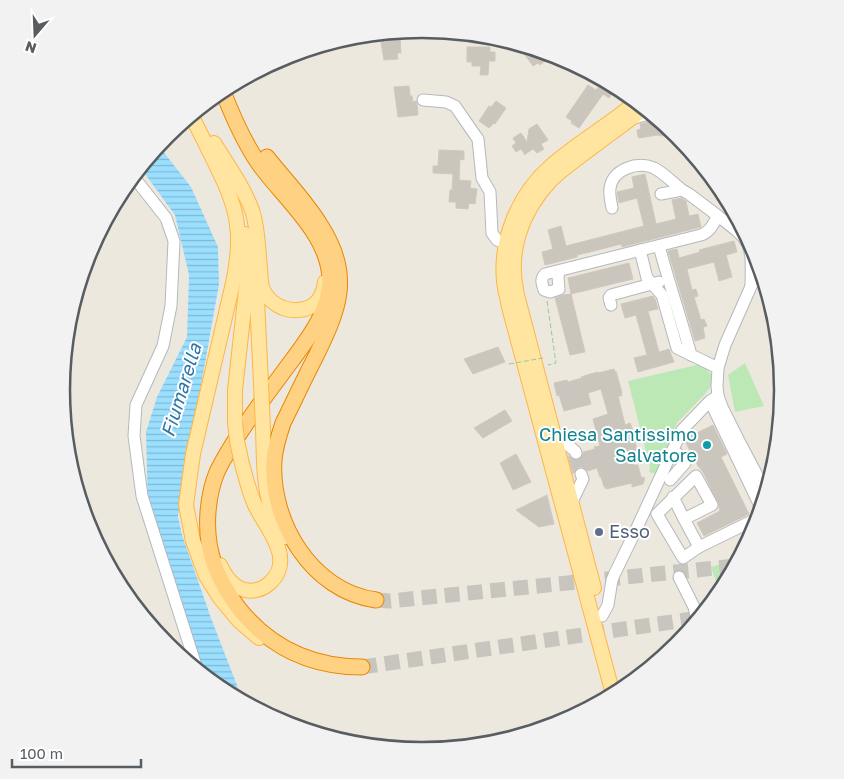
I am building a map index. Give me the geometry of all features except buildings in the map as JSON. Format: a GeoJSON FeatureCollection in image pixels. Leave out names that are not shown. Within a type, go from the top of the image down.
{"type":"FeatureCollection","features":[{"type":"Feature","properties":{"kind":"highway"},"geometry":{"type":"LineString","coordinates":[[234,92],[256,142],[295,191],[317,229],[334,250],[340,280],[335,311],[327,332],[283,423],[276,445],[274,459],[277,499],[285,525],[298,548],[313,566],[333,584],[343,590],[371,599]]}},
{"type":"Feature","properties":{"kind":"highway"},"geometry":{"type":"LineString","coordinates":[[225,97],[249,149],[259,164],[304,218],[317,229],[328,266],[329,289],[326,304],[315,326],[242,428],[222,461],[215,477],[211,494],[207,531],[210,553],[217,574],[234,601],[254,625],[275,643],[286,650],[332,666],[362,667]]}},
{"type":"Feature","properties":{"kind":"main road"},"geometry":{"type":"LineString","coordinates":[[611,686],[510,311],[504,282],[504,260],[511,224],[520,205],[541,176],[560,158],[630,106]]}},
{"type":"Feature","properties":{"kind":"main road"},"geometry":{"type":"LineString","coordinates":[[619,681],[515,286],[513,258],[517,237],[531,207],[552,179],[639,113]]}},
{"type":"Feature","properties":{"kind":"main road"},"geometry":{"type":"LineString","coordinates":[[196,120],[214,143],[253,212],[262,289],[274,303],[285,308],[298,310],[309,307],[318,301],[323,292],[326,279],[317,229]]}},
{"type":"Feature","properties":{"kind":"main road"},"geometry":{"type":"LineString","coordinates":[[195,121],[223,180],[235,212],[238,226],[238,242],[233,283],[193,454],[186,505],[193,541],[206,576],[220,598],[239,621],[272,648],[288,656],[303,662],[332,666]]}},
{"type":"Feature","properties":{"kind":"main road"},"geometry":{"type":"LineString","coordinates":[[207,145],[222,166],[235,194],[243,221],[247,251],[248,281],[235,390],[237,440],[242,464],[255,505],[277,545],[280,555],[280,568],[275,577],[266,586],[256,591],[247,591],[228,579],[217,558],[214,539],[214,518],[217,495],[223,473],[233,455],[268,401],[323,327],[330,310],[334,294],[335,273],[330,248],[317,229]]}},
{"type":"Feature","properties":{"kind":"main road"},"geometry":{"type":"LineString","coordinates":[[237,181],[244,202],[252,240],[264,468],[271,509],[284,536],[302,561],[321,579],[331,587],[342,592],[371,599]]}},
{"type":"Feature","properties":{"kind":"street"},"geometry":{"type":"LineString","coordinates":[[423,100],[451,103],[478,139],[482,180],[490,192],[492,233],[497,240],[506,244]]}},
{"type":"Feature","properties":{"kind":"street"},"geometry":{"type":"LineString","coordinates":[[632,118],[643,116]]}},
{"type":"Feature","properties":{"kind":"street"},"geometry":{"type":"LineString","coordinates":[[612,208],[610,187],[616,175],[630,167],[652,167],[735,229]]}},
{"type":"Feature","properties":{"kind":"street"},"geometry":{"type":"LineString","coordinates":[[138,182],[166,218],[174,242],[171,306],[163,346],[136,405],[134,436],[142,496],[193,657]]}},
{"type":"Feature","properties":{"kind":"street"},"geometry":{"type":"LineString","coordinates":[[661,194],[682,190]]}},
{"type":"Feature","properties":{"kind":"street"},"geometry":{"type":"LineString","coordinates":[[559,271],[706,233],[718,216]]}},
{"type":"Feature","properties":{"kind":"street"},"geometry":{"type":"LineString","coordinates":[[659,246],[691,355]]}},
{"type":"Feature","properties":{"kind":"street"},"geometry":{"type":"LineString","coordinates":[[640,250],[647,278],[662,295],[677,348],[718,368]]}},
{"type":"Feature","properties":{"kind":"street"},"geometry":{"type":"LineString","coordinates":[[751,285],[752,267]]}},
{"type":"Feature","properties":{"kind":"street"},"geometry":{"type":"LineString","coordinates":[[602,616],[608,605],[614,575],[682,430],[714,398],[718,368],[725,344],[755,276]]}},
{"type":"Feature","properties":{"kind":"street"},"geometry":{"type":"LineString","coordinates":[[610,305],[609,298],[613,294],[653,284],[668,278]]}},
{"type":"Feature","properties":{"kind":"street"},"geometry":{"type":"LineString","coordinates":[[714,398],[722,407],[761,483]]}},
{"type":"Feature","properties":{"kind":"street"},"geometry":{"type":"LineString","coordinates":[[714,398],[757,498]]}},
{"type":"Feature","properties":{"kind":"street"},"geometry":{"type":"LineString","coordinates":[[554,434],[576,453]]}},
{"type":"Feature","properties":{"kind":"street"},"geometry":{"type":"LineString","coordinates":[[670,480],[685,463],[677,453],[672,451]]}},
{"type":"Feature","properties":{"kind":"street"},"geometry":{"type":"LineString","coordinates":[[572,502],[583,479],[581,474]]}},
{"type":"Feature","properties":{"kind":"street"},"geometry":{"type":"LineString","coordinates":[[684,519],[712,505],[696,476],[657,514],[683,558],[699,547],[747,523]]}},
{"type":"Feature","properties":{"kind":"street"},"geometry":{"type":"LineString","coordinates":[[673,498],[699,547]]}},
{"type":"Feature","properties":{"kind":"street"},"geometry":{"type":"LineString","coordinates":[[679,576],[695,612]]}},
{"type":"Feature","properties":{"kind":"path"},"geometry":{"type":"LineString","coordinates":[[541,297],[548,301],[556,363],[546,366]]}},
{"type":"Feature","properties":{"kind":"path"},"geometry":{"type":"LineString","coordinates":[[509,364],[543,358]]}},
{"type":"Feature","properties":{"kind":"green space"},"geometry":{"type":"Polygon","coordinates":[[[745,363],[764,406],[735,412],[728,375],[745,363]]]}},
{"type":"Feature","properties":{"kind":"green space"},"geometry":{"type":"Polygon","coordinates":[[[701,364],[711,374],[712,385],[677,423],[656,474],[649,472],[650,467],[628,381],[701,364]]]}},
{"type":"Feature","properties":{"kind":"green space"},"geometry":{"type":"Polygon","coordinates":[[[729,561],[716,583],[711,567],[729,561]]]}},
{"type":"Feature","properties":{"kind":"water","name":"Fiumarella"},"geometry":{"type":"Polygon","coordinates":[[[163,151],[191,187],[218,247],[219,284],[178,516],[182,535],[239,690],[199,661],[148,507],[146,432],[157,397],[187,337],[189,275],[175,215],[144,173],[163,151]]]}},
{"type":"Feature","properties":{"kind":"tunnel"},"geometry":{"type":"LineString","coordinates":[[576,453],[581,474]]}},
{"type":"Feature","properties":{"kind":"tunnel"},"geometry":{"type":"LineString","coordinates":[[376,600],[390,601],[726,567]]}},
{"type":"Feature","properties":{"kind":"tunnel"},"geometry":{"type":"LineString","coordinates":[[362,667],[689,619]]}},
{"type":"Feature","properties":{"kind":"place","name":"Chiesa Santissimo Salvatore"},"geometry":{"type":"Point","coordinates":[707,445]}},
{"type":"Feature","properties":{"kind":"place","name":"Esso"},"geometry":{"type":"Point","coordinates":[599,532]}}]}
